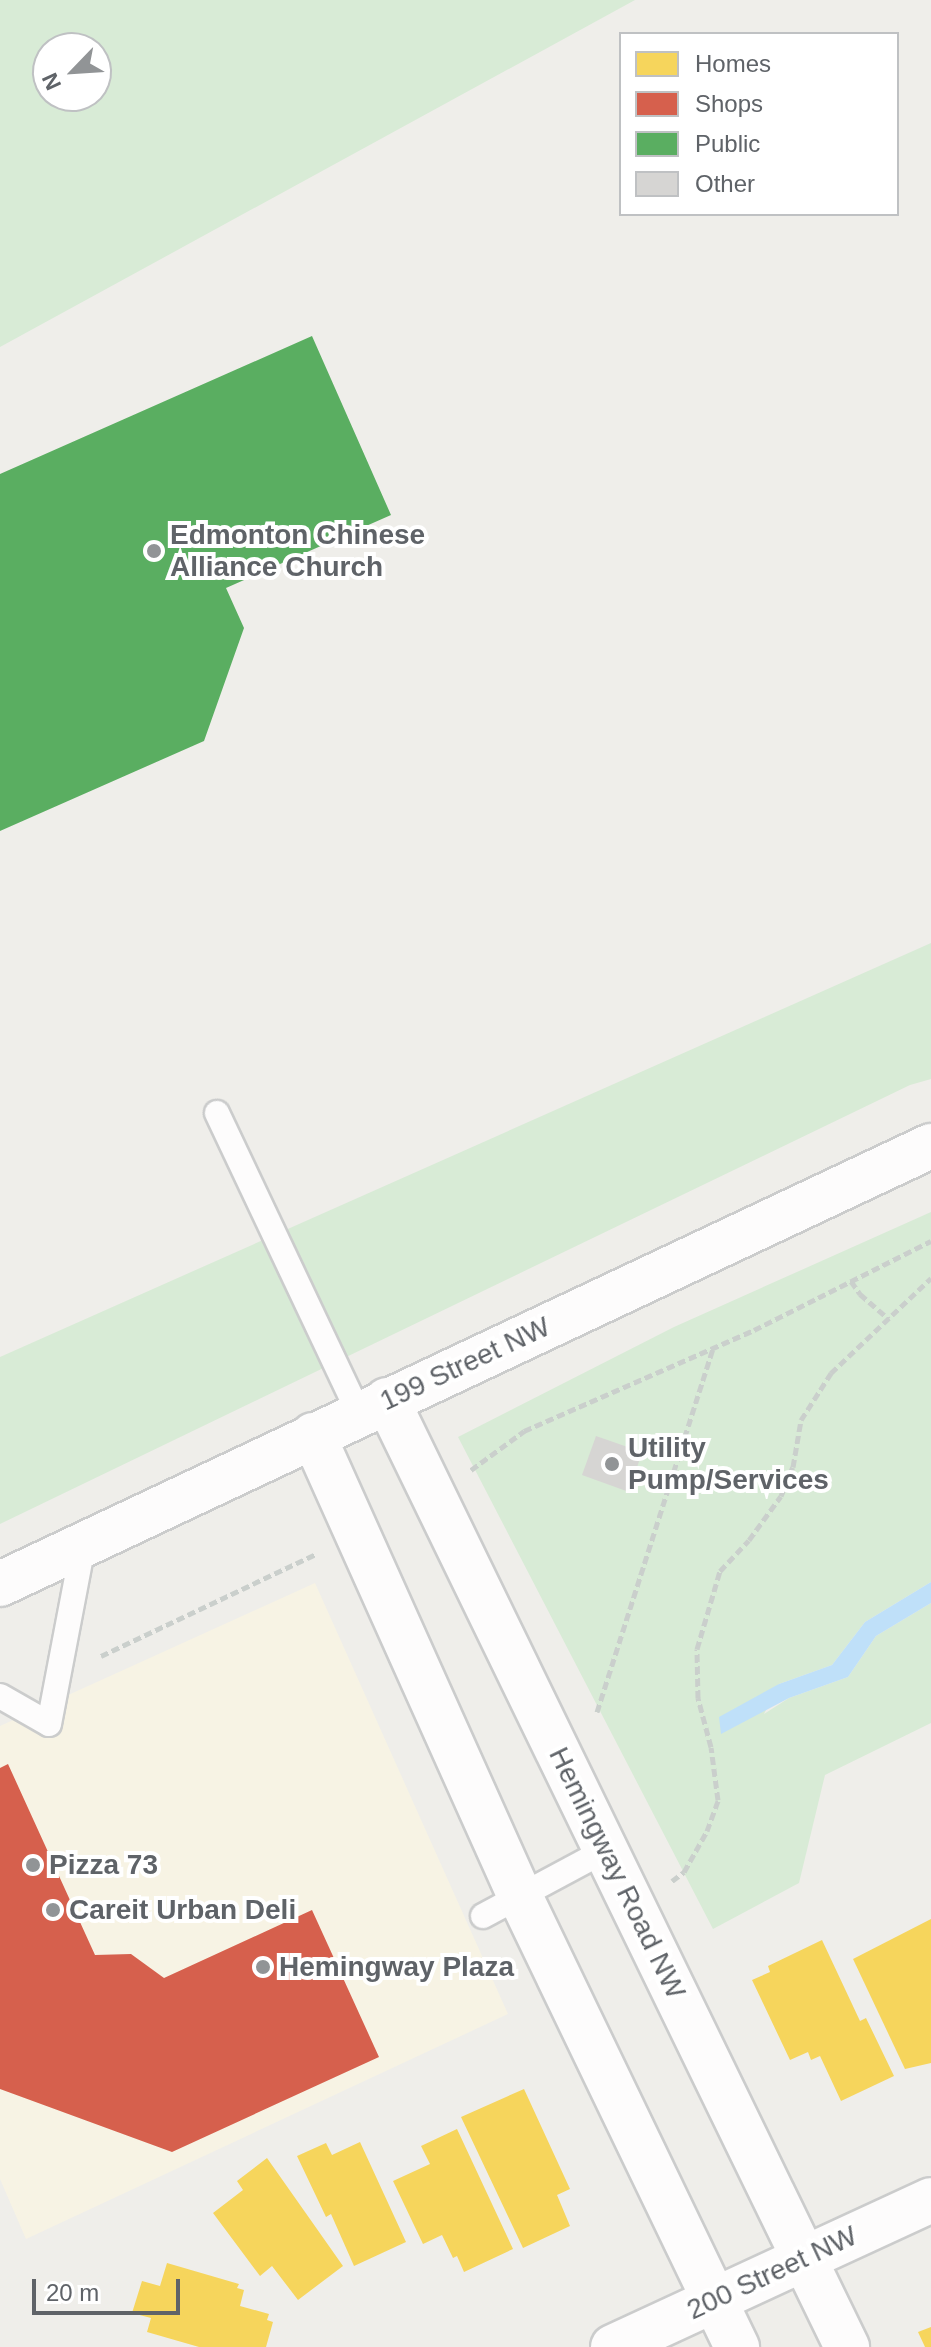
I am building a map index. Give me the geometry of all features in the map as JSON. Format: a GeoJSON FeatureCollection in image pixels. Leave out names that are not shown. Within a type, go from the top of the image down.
{"type":"FeatureCollection","features":[{"type":"Feature","properties":{"kind":"street","name":"199 Street NW"},"geometry":{"type":"LineString","coordinates":[[0,1584],[931,1146]]}},
{"type":"Feature","properties":{"kind":"street","name":"Hemingway Road NW"},"geometry":{"type":"LineString","coordinates":[[373,1406],[429,1487],[847,2347]]}},
{"type":"Feature","properties":{"kind":"street"},"geometry":{"type":"LineString","coordinates":[[313,1435],[352,1524],[501,1905],[737,2347]]}},
{"type":"Feature","properties":{"kind":"street","name":"200 Street NW"},"geometry":{"type":"LineString","coordinates":[[613,2347],[931,2200]]}},
{"type":"Feature","properties":{"kind":"lane"},"geometry":{"type":"LineString","coordinates":[[217,1113],[373,1406]]}},
{"type":"Feature","properties":{"kind":"lane"},"geometry":{"type":"LineString","coordinates":[[0,1696],[49,1724],[83,1545]]}},
{"type":"Feature","properties":{"kind":"lane"},"geometry":{"type":"LineString","coordinates":[[501,1905],[606,1850]]}},
{"type":"Feature","properties":{"kind":"path"},"geometry":{"type":"LineString","coordinates":[[429,1487],[476,1468],[524,1431],[713,1348],[931,1241]]}},
{"type":"Feature","properties":{"kind":"path"},"geometry":{"type":"LineString","coordinates":[[636,1910],[684,1872],[707,1831],[718,1800],[711,1747],[698,1698],[697,1649],[720,1571],[781,1496],[793,1467],[801,1420],[831,1373],[931,1278]]}},
{"type":"Feature","properties":{"kind":"path"},"geometry":{"type":"LineString","coordinates":[[851,1281],[860,1294],[889,1319]]}},
{"type":"Feature","properties":{"kind":"path"},"geometry":{"type":"LineString","coordinates":[[597,1712],[713,1348]]}},
{"type":"Feature","properties":{"kind":"path"},"geometry":{"type":"LineString","coordinates":[[60,1676],[318,1553],[352,1524]]}},
{"type":"Feature","properties":{"kind":"shaded area","name":"Hemingway Plaza"},"geometry":{"type":"Polygon","coordinates":[[[315,1583],[508,2014],[26,2239],[0,2179],[0,1726],[315,1583]]]}},
{"type":"Feature","properties":{"kind":"green space"},"geometry":{"type":"Polygon","coordinates":[[[0,0],[635,0],[0,347],[0,0]]]}},
{"type":"Feature","properties":{"kind":"green space"},"geometry":{"type":"Polygon","coordinates":[[[931,943],[931,1079],[910,1085],[0,1524],[0,1357],[931,943]]]}},
{"type":"Feature","properties":{"kind":"green space"},"geometry":{"type":"Polygon","coordinates":[[[931,1212],[931,1582],[865,1622],[832,1665],[779,1684],[764,1714],[789,1698],[848,1677],[876,1636],[931,1603],[931,1723],[825,1775],[799,1883],[713,1929],[458,1437],[674,1327],[931,1212]]]}},
{"type":"Feature","properties":{"kind":"water"},"geometry":{"type":"Polygon","coordinates":[[[931,1582],[931,1603],[876,1636],[848,1677],[789,1698],[721,1734],[719,1717],[779,1684],[832,1665],[865,1622],[931,1582]]]}},
{"type":"Feature","properties":{"kind":"building: Homes"},"geometry":{"type":"Polygon","coordinates":[[[931,1919],[931,2063],[905,2069],[853,1959],[931,1919]]]}},
{"type":"Feature","properties":{"kind":"building: Homes"},"geometry":{"type":"Polygon","coordinates":[[[822,1940],[860,2021],[866,2018],[894,2076],[841,2101],[820,2056],[811,2060],[808,2052],[790,2060],[752,1980],[770,1972],[768,1966],[822,1940]]]}},
{"type":"Feature","properties":{"kind":"building: Homes"},"geometry":{"type":"Polygon","coordinates":[[[524,2089],[570,2189],[557,2195],[570,2226],[523,2248],[461,2117],[524,2089]]]}},
{"type":"Feature","properties":{"kind":"building: Homes"},"geometry":{"type":"Polygon","coordinates":[[[457,2129],[513,2249],[464,2272],[442,2235],[423,2244],[393,2181],[430,2164],[421,2146],[457,2129]]]}},
{"type":"Feature","properties":{"kind":"building: Homes"},"geometry":{"type":"Polygon","coordinates":[[[360,2142],[406,2242],[354,2266],[331,2214],[326,2217],[297,2156],[326,2143],[332,2155],[360,2142]]]}},
{"type":"Feature","properties":{"kind":"building: Homes"},"geometry":{"type":"Polygon","coordinates":[[[267,2158],[343,2266],[298,2300],[272,2266],[260,2276],[213,2213],[243,2190],[237,2181],[267,2158]]]}},
{"type":"Feature","properties":{"kind":"building: Homes"},"geometry":{"type":"Polygon","coordinates":[[[167,2263],[239,2284],[237,2288],[244,2290],[240,2306],[269,2314],[267,2320],[273,2322],[266,2347],[199,2347],[147,2332],[151,2318],[132,2313],[142,2281],[160,2286],[167,2263]]]}},
{"type":"Feature","properties":{"kind":"building: Homes"},"geometry":{"type":"Polygon","coordinates":[[[931,2327],[931,2347],[925,2347],[918,2332],[931,2327]]]}},
{"type":"Feature","properties":{"kind":"building: Shops","name":"Hemingway Plaza"},"geometry":{"type":"Polygon","coordinates":[[[8,1764],[95,1955],[131,1954],[164,1978],[312,1910],[379,2057],[172,2152],[0,2089],[0,1768],[8,1764]]]}},
{"type":"Feature","properties":{"kind":"building: Public","name":"Edmonton Chinese Alliance Church"},"geometry":{"type":"Polygon","coordinates":[[[312,336],[391,515],[226,588],[244,628],[204,741],[0,831],[0,474],[312,336]]]}},
{"type":"Feature","properties":{"kind":"building: Other","name":"Utility Pump/Services"},"geometry":{"type":"Polygon","coordinates":[[[596,1436],[642,1452],[629,1492],[582,1475],[596,1436]]]}},
{"type":"Feature","properties":{"kind":"place","name":"Edmonton Chinese Alliance Church"},"geometry":{"type":"Point","coordinates":[154,551]}},
{"type":"Feature","properties":{"kind":"place","name":"Utility Pump/Services"},"geometry":{"type":"Point","coordinates":[612,1464]}},
{"type":"Feature","properties":{"kind":"place","name":"Pizza 73"},"geometry":{"type":"Point","coordinates":[33,1865]}},
{"type":"Feature","properties":{"kind":"place","name":"Careit Urban Deli"},"geometry":{"type":"Point","coordinates":[53,1910]}},
{"type":"Feature","properties":{"kind":"place","name":"Hemingway Plaza"},"geometry":{"type":"Point","coordinates":[263,1967]}}]}
